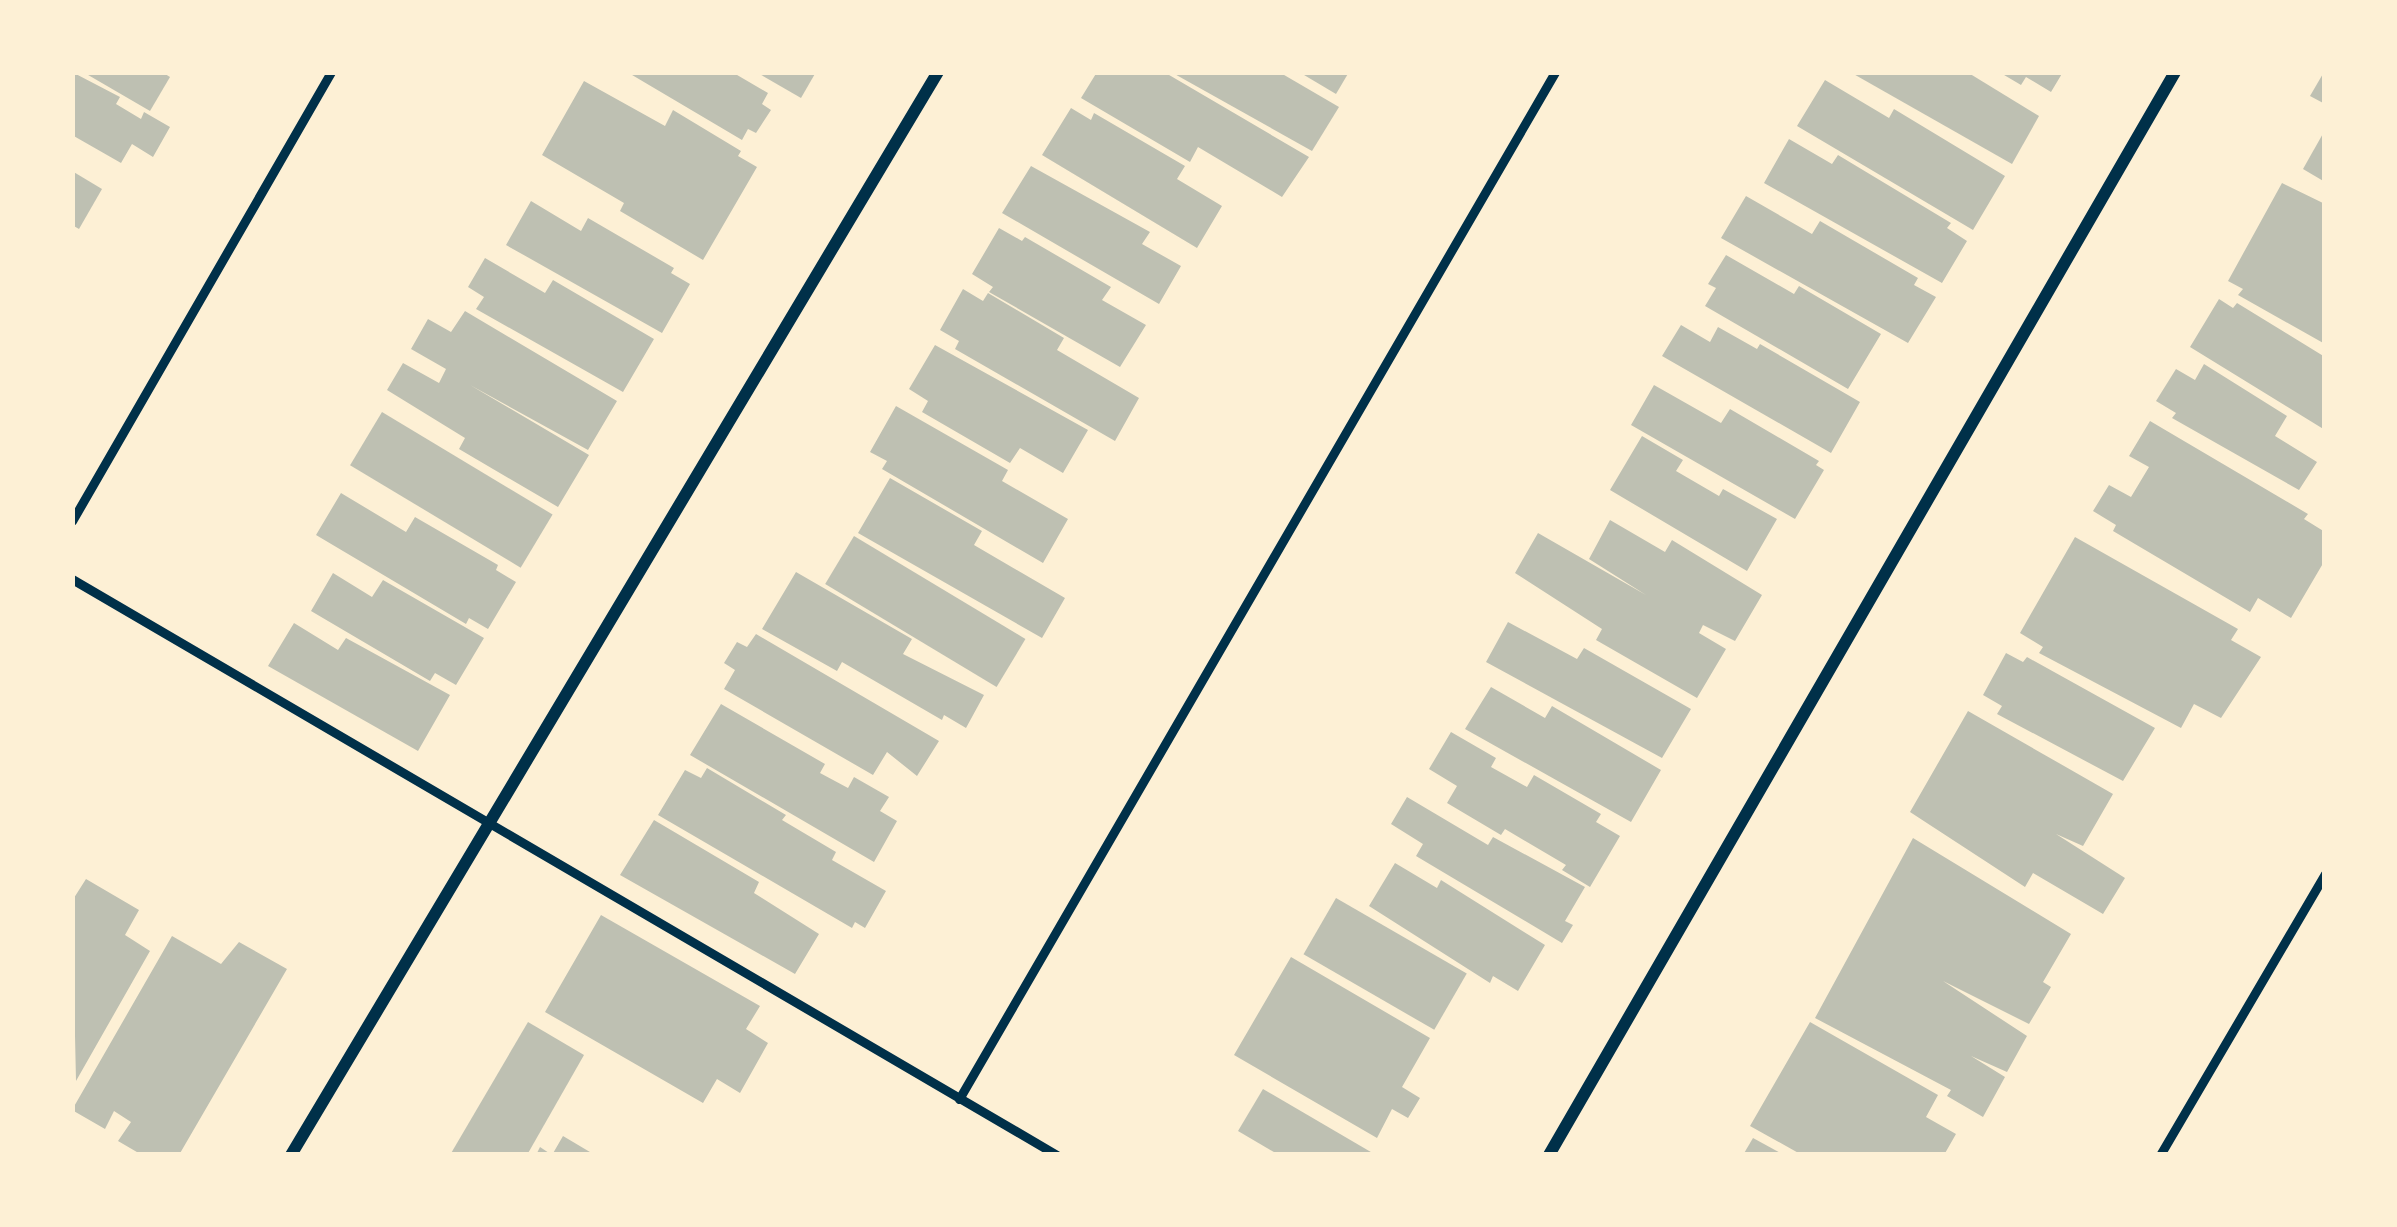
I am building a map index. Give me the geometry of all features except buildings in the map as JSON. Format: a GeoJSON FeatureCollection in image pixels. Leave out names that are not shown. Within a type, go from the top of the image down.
{"type":"FeatureCollection","features":[{"type":"Feature","properties":{"kind":"street"},"geometry":{"type":"LineString","coordinates":[[291,1155],[938,72]]}},
{"type":"Feature","properties":{"kind":"street"},"geometry":{"type":"LineString","coordinates":[[1550,1155],[2175,72]]}},
{"type":"Feature","properties":{"kind":"lane"},"geometry":{"type":"LineString","coordinates":[[72,521],[331,72]]}},
{"type":"Feature","properties":{"kind":"lane"},"geometry":{"type":"LineString","coordinates":[[958,1099],[1555,72]]}},
{"type":"Feature","properties":{"kind":"lane"},"geometry":{"type":"LineString","coordinates":[[72,579],[1057,1155]]}},
{"type":"Feature","properties":{"kind":"lane"},"geometry":{"type":"LineString","coordinates":[[2160,1155],[2325,874]]}}]}
